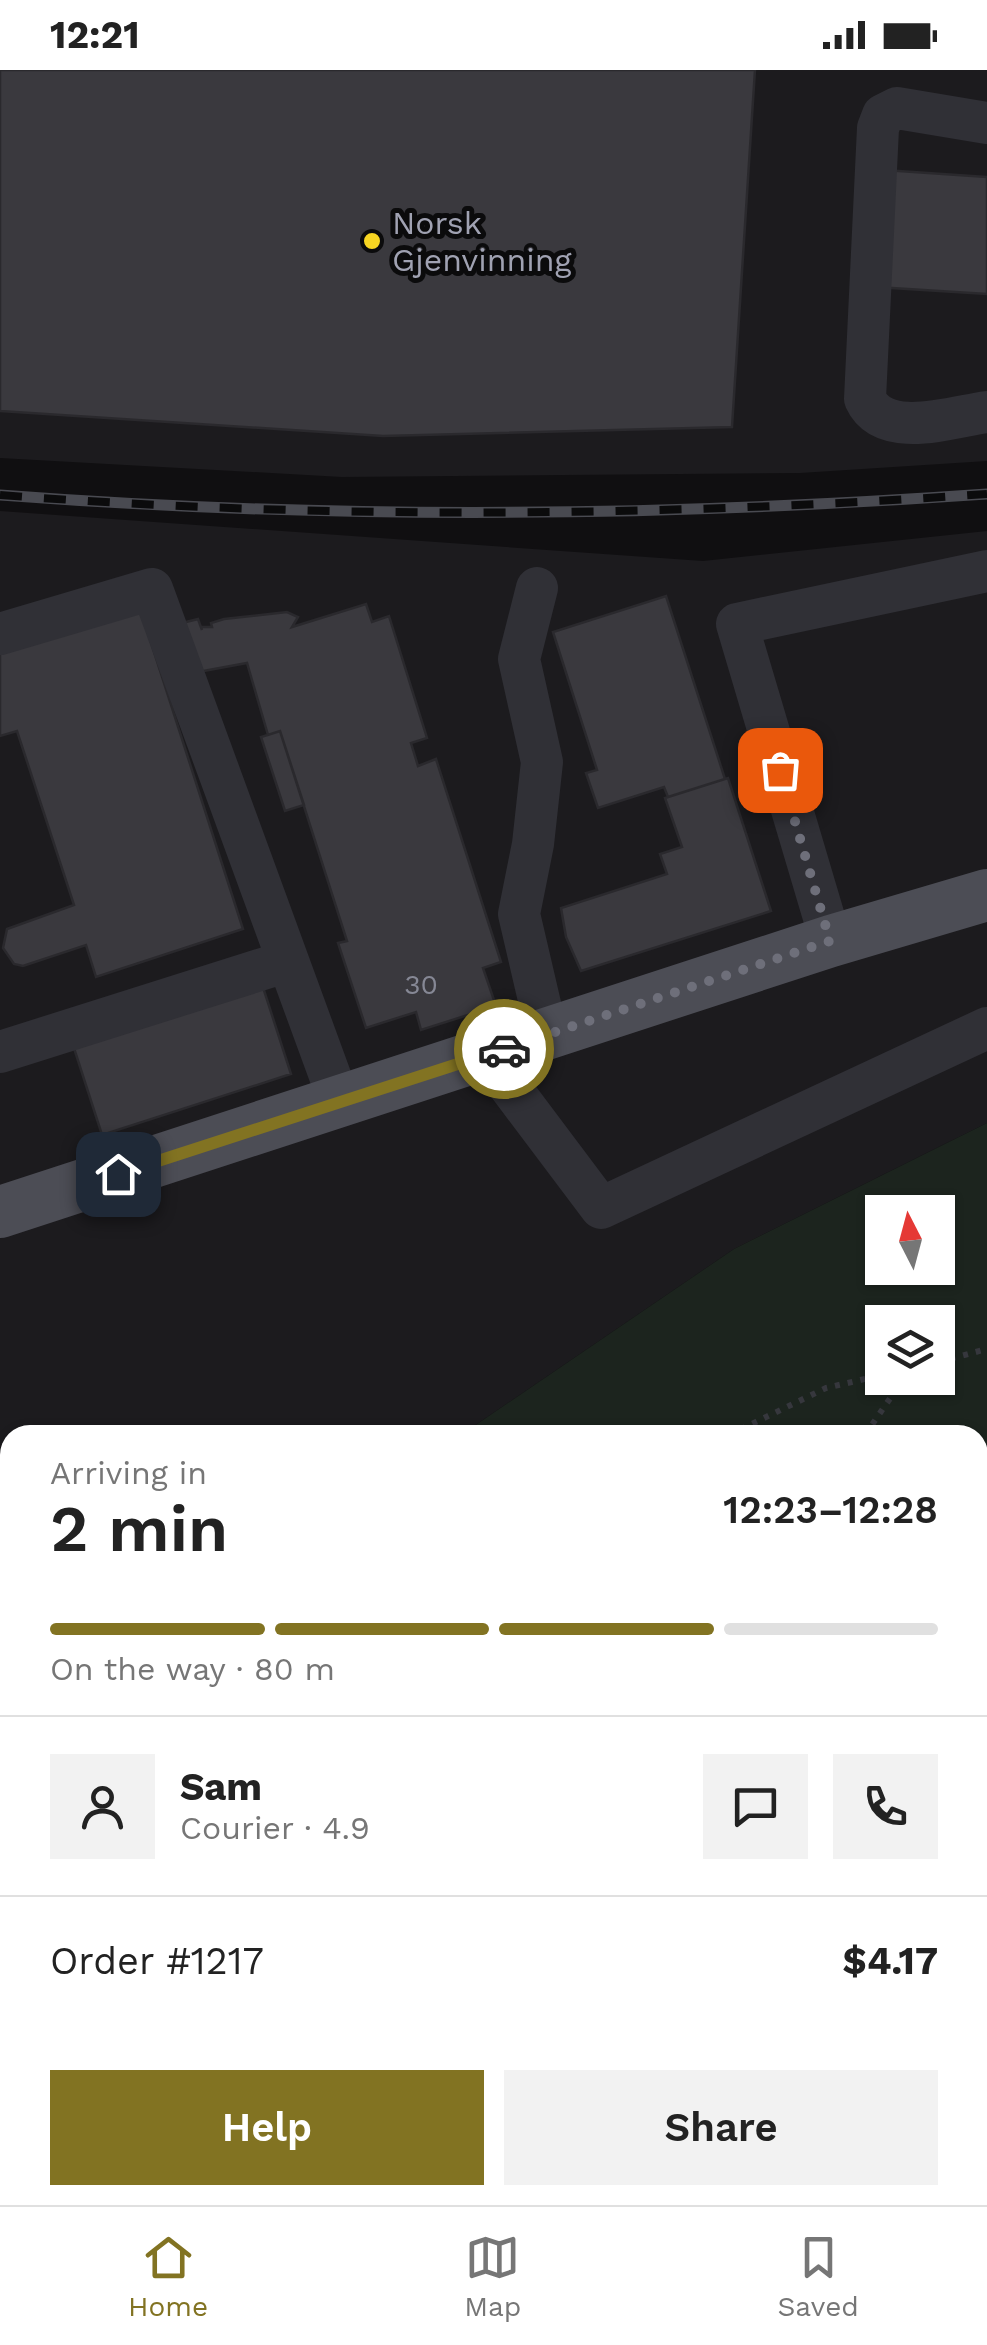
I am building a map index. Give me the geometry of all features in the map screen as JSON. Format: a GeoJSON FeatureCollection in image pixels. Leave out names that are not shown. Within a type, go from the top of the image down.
{"type":"FeatureCollection","features":[{"type":"Feature","properties":{"kind":"main road"},"geometry":{"type":"LineString","coordinates":[[2,1203],[340,1103],[830,941],[987,895]]}},
{"type":"Feature","properties":{"kind":"lane"},"geometry":{"type":"LineString","coordinates":[[987,122],[896,108],[883,115],[878,128],[865,399],[871,412],[906,424],[987,412]]}},
{"type":"Feature","properties":{"kind":"lane"},"geometry":{"type":"LineString","coordinates":[[830,941],[736,624],[987,571]]}},
{"type":"Feature","properties":{"kind":"lane"},"geometry":{"type":"LineString","coordinates":[[537,588],[519,659],[542,762],[533,844],[519,914],[547,1034]]}},
{"type":"Feature","properties":{"kind":"lane"},"geometry":{"type":"LineString","coordinates":[[0,634],[152,589],[340,1103]]}},
{"type":"Feature","properties":{"kind":"lane"},"geometry":{"type":"LineString","coordinates":[[0,1052],[288,960]]}},
{"type":"Feature","properties":{"kind":"lane"},"geometry":{"type":"LineString","coordinates":[[486,1055],[600,1208],[987,1028]]}},
{"type":"Feature","properties":{"kind":"path"},"geometry":{"type":"LineString","coordinates":[[955,1357],[987,1349]]}},
{"type":"Feature","properties":{"kind":"path"},"geometry":{"type":"LineString","coordinates":[[750,1425],[826,1388],[865,1379]]}},
{"type":"Feature","properties":{"kind":"path"},"geometry":{"type":"LineString","coordinates":[[872,1425],[892,1395]]}},
{"type":"Feature","properties":{"kind":"shaded area","name":"Norsk Gjenvinning"},"geometry":{"type":"Polygon","coordinates":[[[0,70],[987,70],[987,461],[800,473],[342,477],[0,458],[0,70]]]}},
{"type":"Feature","properties":{"kind":"shaded area"},"geometry":{"type":"Polygon","coordinates":[[[0,511],[703,561],[987,531],[987,1123],[734,1249],[476,1425],[0,1425],[0,511]]]}},
{"type":"Feature","properties":{"kind":"shaded area"},"geometry":{"type":"Polygon","coordinates":[[[987,1123],[987,1425],[476,1425],[734,1249],[987,1123]]]}},
{"type":"Feature","properties":{"kind":"building","name":"Norsk Gjenvinning"},"geometry":{"type":"Polygon","coordinates":[[[0,70],[755,70],[732,427],[383,436],[0,411],[0,70]]]}},
{"type":"Feature","properties":{"kind":"building"},"geometry":{"type":"Polygon","coordinates":[[[884,170],[987,177],[987,294],[876,287],[884,170]]]}},
{"type":"Feature","properties":{"kind":"building"},"geometry":{"type":"Polygon","coordinates":[[[666,596],[725,779],[668,797],[664,787],[598,808],[586,773],[597,770],[553,632],[666,596]]]}},
{"type":"Feature","properties":{"kind":"building"},"geometry":{"type":"Polygon","coordinates":[[[366,604],[372,622],[389,616],[427,738],[411,743],[418,766],[436,759],[501,962],[483,968],[496,1006],[421,1030],[416,1012],[366,1028],[338,943],[347,941],[280,731],[268,735],[247,663],[198,672],[182,623],[198,619],[202,630],[201,627],[212,627],[211,623],[224,619],[287,612],[298,617],[292,627],[366,604]]]}},
{"type":"Feature","properties":{"kind":"building"},"geometry":{"type":"Polygon","coordinates":[[[139,605],[243,929],[96,977],[86,945],[23,966],[14,964],[3,948],[7,929],[74,905],[17,731],[0,736],[0,650],[139,605]]]}},
{"type":"Feature","properties":{"kind":"building"},"geometry":{"type":"Polygon","coordinates":[[[280,731],[304,805],[285,811],[261,737],[280,731]]]}},
{"type":"Feature","properties":{"kind":"building"},"geometry":{"type":"Polygon","coordinates":[[[728,778],[771,911],[581,971],[566,937],[561,908],[667,874],[660,854],[682,847],[665,798],[728,778]]]}},
{"type":"Feature","properties":{"kind":"building"},"geometry":{"type":"Polygon","coordinates":[[[261,981],[291,1074],[102,1135],[72,1042],[261,981]]]}},
{"type":"Feature","properties":{"kind":"railway"},"geometry":{"type":"LineString","coordinates":[[0,495],[247,509],[493,512],[740,507],[987,494]]}},
{"type":"Feature","properties":{"kind":"way so far"},"geometry":{"type":"LineString","coordinates":[[504,1049],[830,941],[780,770]]}},
{"type":"Feature","properties":{"kind":"place","name":"Norsk Gjenvinning"},"geometry":{"type":"Point","coordinates":[372,241]}},
{"type":"Feature","properties":{"kind":"route"},"geometry":{"type":"LineString","coordinates":[[118,1174],[504,1049]]}}]}
